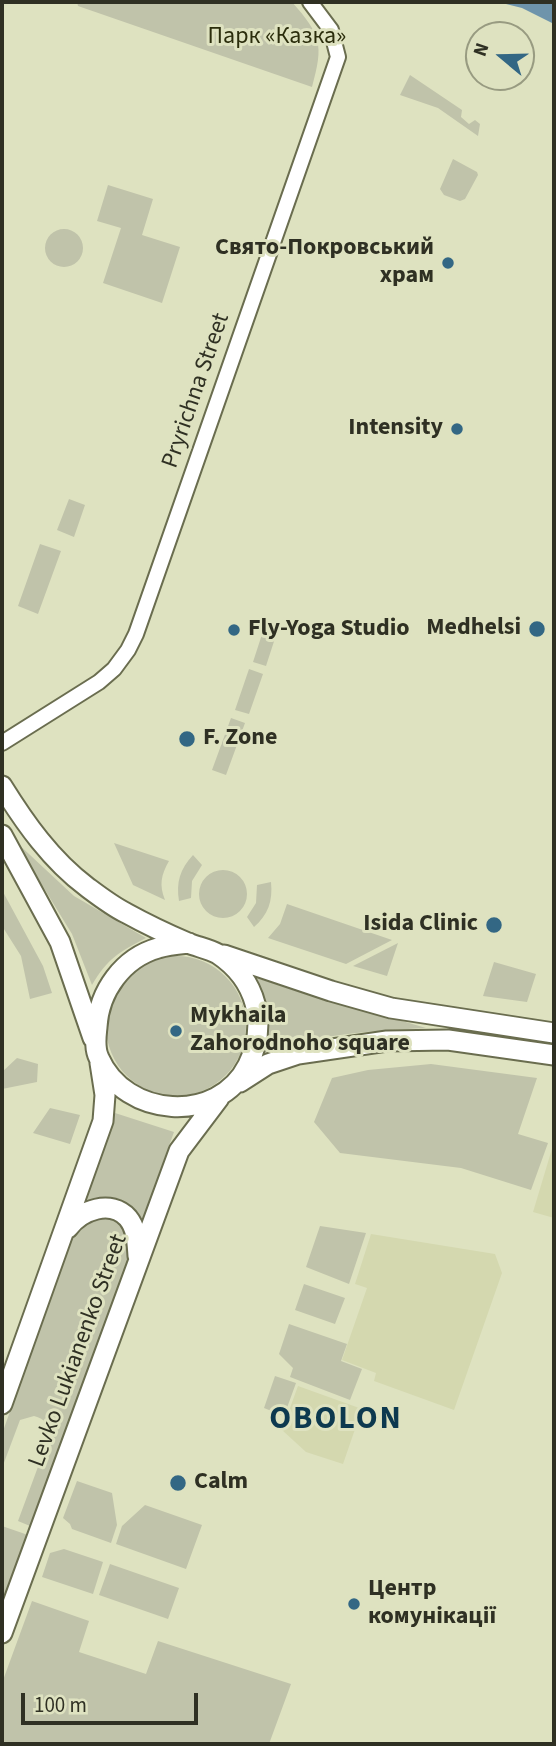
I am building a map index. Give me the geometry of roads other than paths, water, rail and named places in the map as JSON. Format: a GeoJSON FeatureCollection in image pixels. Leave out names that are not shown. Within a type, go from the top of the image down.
{"type":"FeatureCollection","features":[{"type":"Feature","properties":{"kind":"main road"},"geometry":{"type":"LineString","coordinates":[[2,786],[36,836],[85,886],[123,912],[189,943],[331,991],[391,1008],[554,1033]]}},
{"type":"Feature","properties":{"kind":"main road"},"geometry":{"type":"LineString","coordinates":[[2,835],[60,942],[97,1053],[105,1095],[103,1121],[2,1404]]}},
{"type":"Feature","properties":{"kind":"main road"},"geometry":{"type":"LineString","coordinates":[[189,943],[158,948],[135,958],[117,975],[104,997],[97,1020],[97,1053],[116,1081],[136,1097],[158,1106],[199,1106],[268,1064],[298,1054],[387,1041],[448,1040],[554,1055]]}},
{"type":"Feature","properties":{"kind":"main road"},"geometry":{"type":"LineString","coordinates":[[216,953],[246,981],[256,1003],[259,1028],[255,1049],[245,1070],[227,1091]]}},
{"type":"Feature","properties":{"kind":"main road","name":"Levko Lukianenko Street"},"geometry":{"type":"LineString","coordinates":[[2,1633],[7,1613],[179,1151],[227,1091]]}},
{"type":"Feature","properties":{"kind":"main road"},"geometry":{"type":"LineString","coordinates":[[64,1233],[82,1214],[99,1208],[119,1212],[127,1217],[134,1228],[139,1261]]}},
{"type":"Feature","properties":{"kind":"street","name":"Pryrichna Street"},"geometry":{"type":"LineString","coordinates":[[2,743],[99,682],[114,669],[128,650],[135,634],[338,57],[331,30],[310,2]]}},
{"type":"Feature","properties":{"kind":"water"},"geometry":{"type":"Polygon","coordinates":[[[498,2],[554,2],[554,24],[522,8],[498,2]]]}},
{"type":"Feature","properties":{"kind":"place","name":"Свято-Покровський храм"},"geometry":{"type":"Point","coordinates":[448,263]}},
{"type":"Feature","properties":{"kind":"place","name":"Intensity"},"geometry":{"type":"Point","coordinates":[457,429]}},
{"type":"Feature","properties":{"kind":"place","name":"Medhelsi"},"geometry":{"type":"Point","coordinates":[537,629]}},
{"type":"Feature","properties":{"kind":"place","name":"Fly-Yoga Studio"},"geometry":{"type":"Point","coordinates":[234,630]}},
{"type":"Feature","properties":{"kind":"place","name":"F. Zone"},"geometry":{"type":"Point","coordinates":[187,739]}},
{"type":"Feature","properties":{"kind":"place","name":"Isida Clinic"},"geometry":{"type":"Point","coordinates":[494,925]}},
{"type":"Feature","properties":{"kind":"place","name":"Mykhaila Zahorodnoho square"},"geometry":{"type":"Point","coordinates":[176,1031]}},
{"type":"Feature","properties":{"kind":"place","name":"Calm"},"geometry":{"type":"Point","coordinates":[178,1483]}},
{"type":"Feature","properties":{"kind":"place","name":"Центр комунікації"},"geometry":{"type":"Point","coordinates":[354,1604]}},
{"type":"Feature","properties":{"kind":"district","name":"OBOLON"},"geometry":{"type":"Point","coordinates":[336,1421]}},
{"type":"Feature","properties":{"kind":"park label","name":"Парк «Казка»"},"geometry":{"type":"Point","coordinates":[277,38]}}]}
